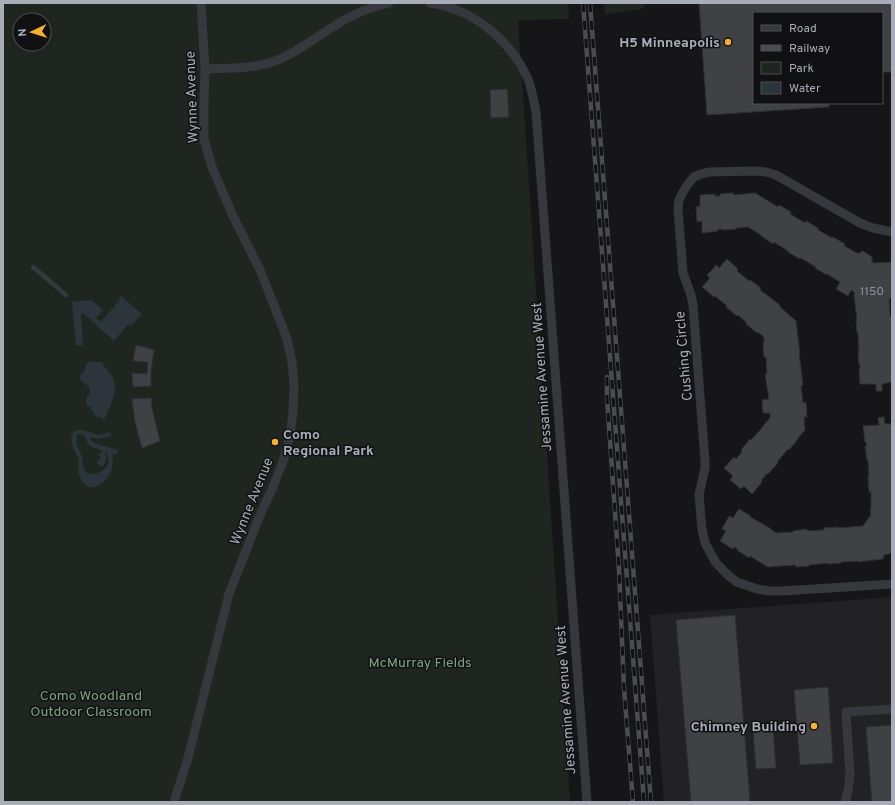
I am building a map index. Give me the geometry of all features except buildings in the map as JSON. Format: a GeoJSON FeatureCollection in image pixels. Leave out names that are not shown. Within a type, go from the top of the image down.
{"type":"FeatureCollection","features":[{"type":"Feature","properties":{"kind":"street","name":"Wynne Avenue"},"geometry":{"type":"LineString","coordinates":[[174,802],[188,758],[229,594],[283,461],[290,436],[294,385],[292,362],[287,339],[260,270],[232,214],[215,174],[204,139],[205,69],[201,3]]}},
{"type":"Feature","properties":{"kind":"street"},"geometry":{"type":"LineString","coordinates":[[205,69],[252,66],[275,61],[296,51],[352,16],[390,3]]}},
{"type":"Feature","properties":{"kind":"street","name":"Jessamine Avenue West"},"geometry":{"type":"LineString","coordinates":[[430,3],[454,9],[472,17],[498,36],[517,58],[533,94],[536,112],[587,802]]}},
{"type":"Feature","properties":{"kind":"street","name":"Cushing Circle"},"geometry":{"type":"LineString","coordinates":[[892,232],[873,228],[860,223],[776,175],[766,172],[710,172],[701,174],[694,177],[688,184],[679,200],[678,210],[683,273],[693,305],[704,439],[705,468],[699,495],[702,529],[705,542],[711,554],[716,563],[730,577],[737,582],[756,589],[782,591],[892,584]]}},
{"type":"Feature","properties":{"kind":"street"},"geometry":{"type":"LineString","coordinates":[[845,802],[850,775],[846,712],[892,709]]}},
{"type":"Feature","properties":{"kind":"lane"},"geometry":{"type":"LineString","coordinates":[[33,267],[66,295]]}},
{"type":"Feature","properties":{"kind":"shaded area"},"geometry":{"type":"Polygon","coordinates":[[[892,597],[892,802],[664,802],[650,615],[892,597]]]}},
{"type":"Feature","properties":{"kind":"green space","name":"Como Regional Park"},"geometry":{"type":"Polygon","coordinates":[[[3,3],[568,3],[569,19],[518,20],[570,802],[3,802],[3,3]]]}},
{"type":"Feature","properties":{"kind":"green space"},"geometry":{"type":"Polygon","coordinates":[[[604,3],[646,3],[642,9],[605,14],[604,3]]]}},
{"type":"Feature","properties":{"kind":"water"},"geometry":{"type":"Polygon","coordinates":[[[121,296],[142,314],[131,326],[128,324],[114,341],[84,314],[81,314],[83,345],[76,345],[72,302],[91,300],[103,310],[96,318],[101,322],[120,300],[119,299],[121,296]]]}},
{"type":"Feature","properties":{"kind":"water"},"geometry":{"type":"Polygon","coordinates":[[[93,361],[102,362],[111,375],[115,386],[114,398],[104,420],[100,417],[96,417],[90,409],[92,407],[86,404],[90,389],[81,381],[80,378],[86,364],[93,361]]]}},
{"type":"Feature","properties":{"kind":"water"},"geometry":{"type":"Polygon","coordinates":[[[83,430],[98,435],[110,432],[111,436],[98,439],[90,437],[94,443],[118,450],[116,455],[112,454],[113,465],[110,474],[103,483],[98,486],[89,487],[81,479],[78,458],[71,440],[73,432],[83,430]],[[82,434],[77,435],[77,441],[84,469],[86,472],[93,474],[104,470],[108,464],[108,455],[106,453],[105,454],[107,457],[103,467],[97,464],[101,456],[98,455],[99,453],[102,454],[102,451],[89,445],[82,434]]]}},
{"type":"Feature","properties":{"kind":"railway"},"geometry":{"type":"LineString","coordinates":[[583,3],[644,802]]}},
{"type":"Feature","properties":{"kind":"railway"},"geometry":{"type":"LineString","coordinates":[[590,3],[651,802]]}},
{"type":"Feature","properties":{"kind":"railway"},"geometry":{"type":"LineString","coordinates":[[607,377],[607,398],[619,569],[624,688],[633,802]]}},
{"type":"Feature","properties":{"kind":"place","name":"H5 Minneapolis"},"geometry":{"type":"Point","coordinates":[728,42]}},
{"type":"Feature","properties":{"kind":"place","name":"Como Regional Park"},"geometry":{"type":"Point","coordinates":[275,442]}},
{"type":"Feature","properties":{"kind":"place","name":"Chimney Building"},"geometry":{"type":"Point","coordinates":[814,726]}},
{"type":"Feature","properties":{"kind":"park label","name":"McMurray Fields"},"geometry":{"type":"Point","coordinates":[420,662]}},
{"type":"Feature","properties":{"kind":"park label","name":"Como Woodland Outdoor Classroom"},"geometry":{"type":"Point","coordinates":[91,704]}}]}
